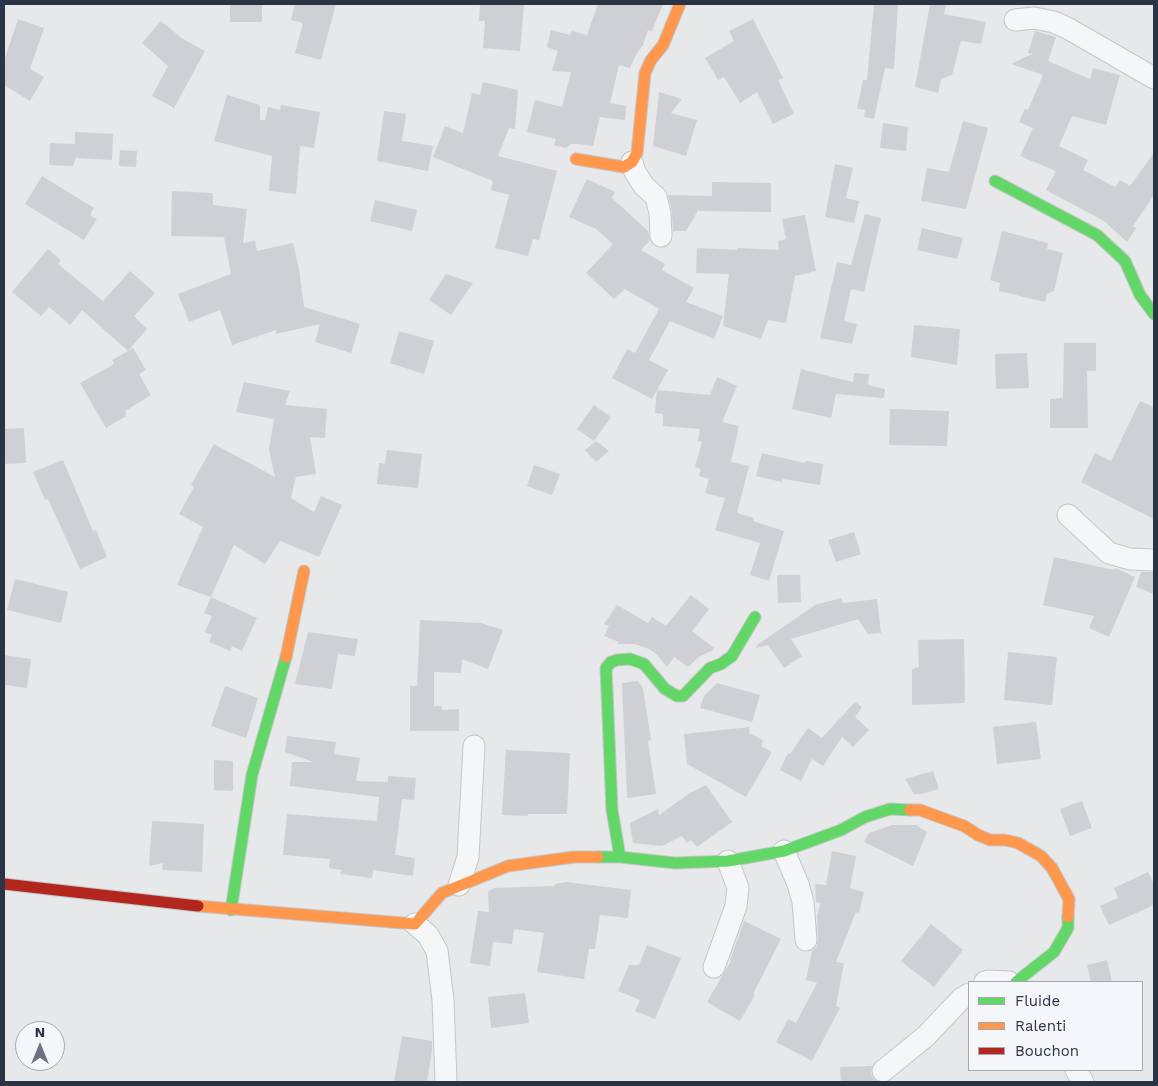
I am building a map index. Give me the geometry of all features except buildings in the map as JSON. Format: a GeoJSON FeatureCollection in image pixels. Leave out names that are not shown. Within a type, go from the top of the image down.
{"type":"FeatureCollection","features":[{"type":"Feature","properties":{"kind":"street"},"geometry":{"type":"LineString","coordinates":[[576,159],[624,167],[632,162],[637,153],[644,73],[651,60],[664,45],[680,4]]}},
{"type":"Feature","properties":{"kind":"street"},"geometry":{"type":"LineString","coordinates":[[1015,20],[1034,18],[1054,22],[1094,42],[1154,78]]}},
{"type":"Feature","properties":{"kind":"street"},"geometry":{"type":"LineString","coordinates":[[632,162],[634,172],[644,186],[656,197],[660,213],[661,236]]}},
{"type":"Feature","properties":{"kind":"street"},"geometry":{"type":"LineString","coordinates":[[995,181],[1097,235],[1125,261],[1140,295],[1154,314]]}},
{"type":"Feature","properties":{"kind":"street"},"geometry":{"type":"LineString","coordinates":[[1068,515],[1109,553],[1130,559],[1154,560]]}},
{"type":"Feature","properties":{"kind":"street"},"geometry":{"type":"LineString","coordinates":[[231,910],[252,775],[288,650],[304,571]]}},
{"type":"Feature","properties":{"kind":"street"},"geometry":{"type":"LineString","coordinates":[[620,857],[612,810],[606,668],[611,662],[617,660],[630,660],[644,664],[665,689],[677,696],[683,696],[705,672],[732,656],[755,618]]}},
{"type":"Feature","properties":{"kind":"street"},"geometry":{"type":"LineString","coordinates":[[459,885],[468,857],[474,746]]}},
{"type":"Feature","properties":{"kind":"street"},"geometry":{"type":"LineString","coordinates":[[415,924],[442,893],[471,882],[484,874],[508,866],[574,857],[620,857],[675,863],[728,861],[784,852],[841,830],[865,817],[890,809],[920,810],[964,826],[984,838],[1005,840],[1018,844],[1042,856],[1052,868],[1069,899],[1068,928],[1054,952],[1017,981]]}},
{"type":"Feature","properties":{"kind":"street"},"geometry":{"type":"LineString","coordinates":[[784,852],[798,884],[803,902],[806,940]]}},
{"type":"Feature","properties":{"kind":"street"},"geometry":{"type":"LineString","coordinates":[[714,967],[736,906],[738,888],[728,861]]}},
{"type":"Feature","properties":{"kind":"street"},"geometry":{"type":"LineString","coordinates":[[4,884],[231,910],[415,924],[428,935],[438,951],[443,1000],[446,1082]]}},
{"type":"Feature","properties":{"kind":"street"},"geometry":{"type":"LineString","coordinates":[[883,1071],[926,1036],[962,998],[968,995]]}},
{"type":"Feature","properties":{"kind":"street"},"geometry":{"type":"LineString","coordinates":[[1077,1071],[1083,1082]]}},
{"type":"Feature","properties":{"kind":"traffic: fast"},"geometry":{"type":"LineString","coordinates":[[995,181],[1097,235],[1125,261],[1140,295],[1154,314]]}},
{"type":"Feature","properties":{"kind":"traffic: fast"},"geometry":{"type":"LineString","coordinates":[[620,857],[612,810],[606,668],[611,662],[617,660],[630,659],[644,664],[665,689],[677,696],[683,696],[710,668],[721,664],[732,656],[755,617]]}},
{"type":"Feature","properties":{"kind":"traffic: fast"},"geometry":{"type":"LineString","coordinates":[[231,910],[252,775],[286,657]]}},
{"type":"Feature","properties":{"kind":"traffic: fast"},"geometry":{"type":"LineString","coordinates":[[598,857],[620,857],[675,863],[728,861],[784,851],[841,830],[865,817],[890,809],[910,810]]}},
{"type":"Feature","properties":{"kind":"traffic: fast"},"geometry":{"type":"LineString","coordinates":[[1017,981],[1054,952],[1068,928],[1068,917]]}},
{"type":"Feature","properties":{"kind":"traffic: slow"},"geometry":{"type":"LineString","coordinates":[[576,159],[624,167],[632,162],[637,153],[645,73],[651,60],[663,45],[680,4]]}},
{"type":"Feature","properties":{"kind":"traffic: slow"},"geometry":{"type":"LineString","coordinates":[[286,657],[304,571]]}},
{"type":"Feature","properties":{"kind":"traffic: slow"},"geometry":{"type":"LineString","coordinates":[[910,810],[920,810],[964,826],[990,840],[1005,840],[1018,843],[1041,856],[1052,868],[1069,899],[1068,917]]}},
{"type":"Feature","properties":{"kind":"traffic: slow"},"geometry":{"type":"LineString","coordinates":[[198,906],[415,924],[442,893],[508,866],[574,857],[598,857]]}},
{"type":"Feature","properties":{"kind":"traffic: jam"},"geometry":{"type":"LineString","coordinates":[[4,884],[198,906]]}}]}
